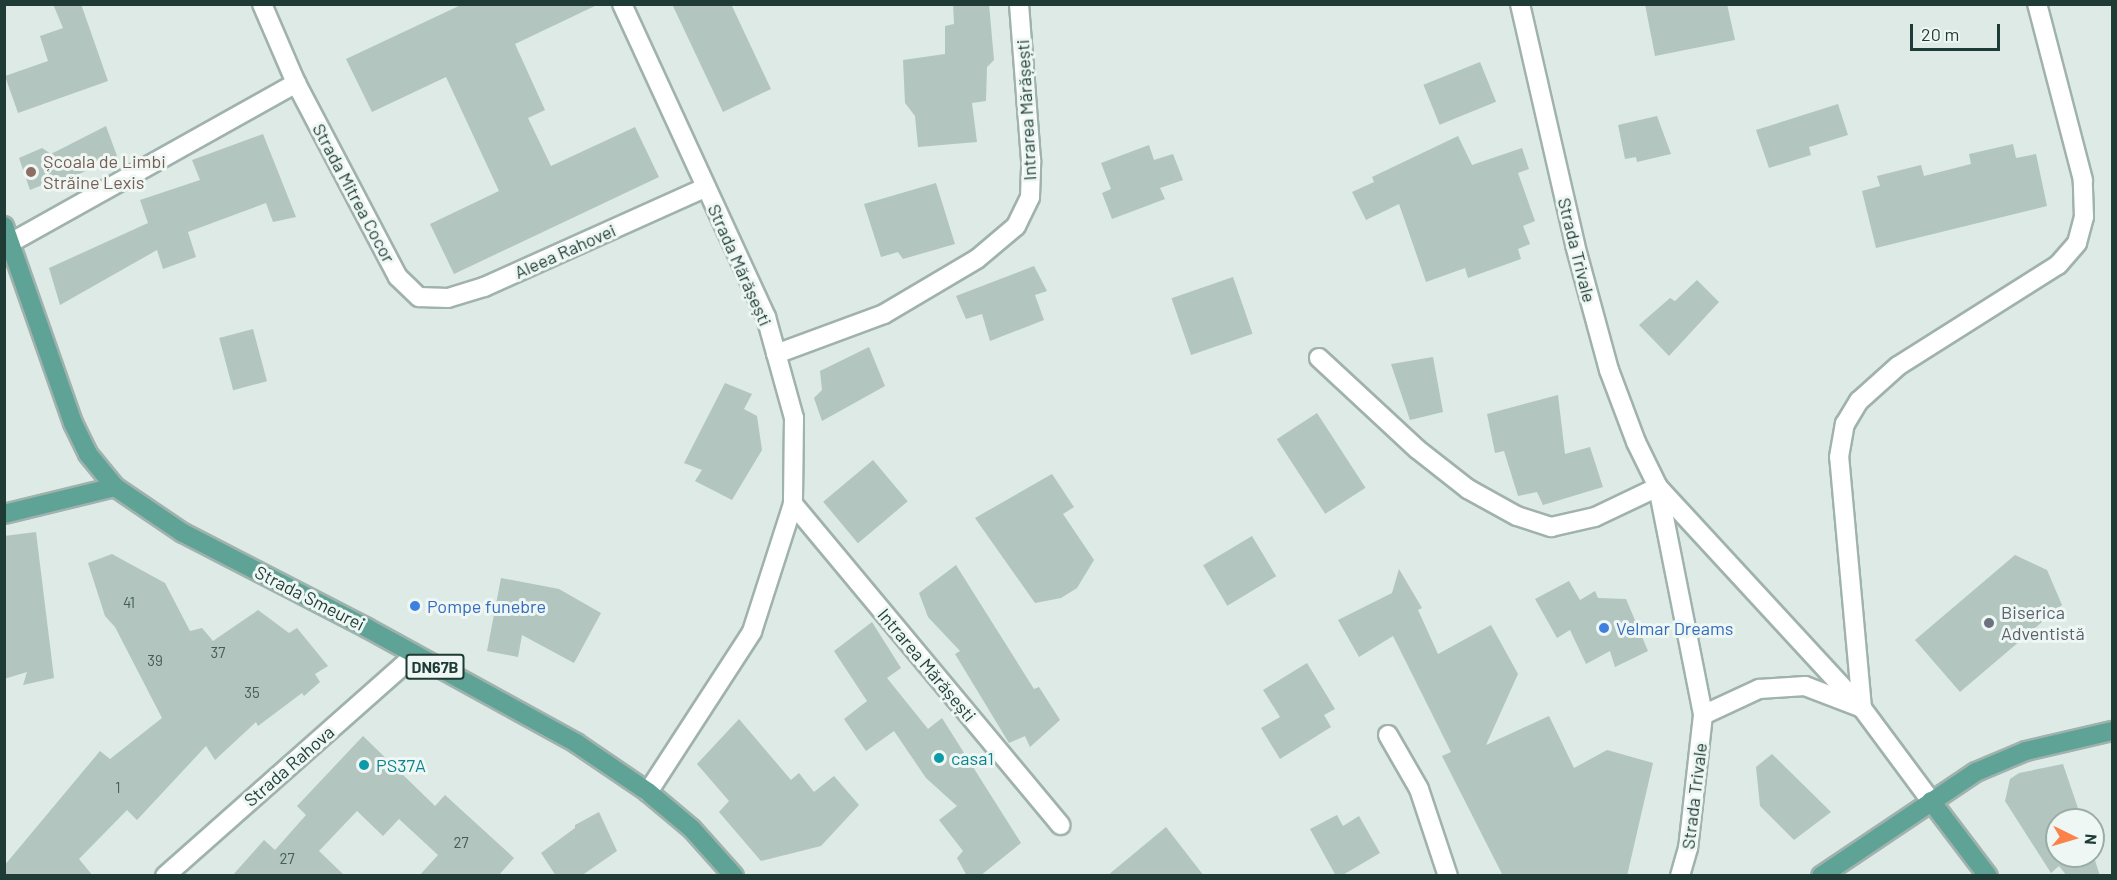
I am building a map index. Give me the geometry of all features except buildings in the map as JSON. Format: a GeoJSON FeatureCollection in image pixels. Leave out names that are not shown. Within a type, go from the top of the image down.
{"type":"FeatureCollection","features":[{"type":"Feature","properties":{"kind":"main road","name":"Strada Smeurei"},"geometry":{"type":"LineString","coordinates":[[7,234],[73,423],[88,453],[115,487],[183,532],[576,743],[648,792],[692,829],[734,876]]}},
{"type":"Feature","properties":{"kind":"main road"},"geometry":{"type":"LineString","coordinates":[[4,514],[115,487]]}},
{"type":"Feature","properties":{"kind":"main road"},"geometry":{"type":"LineString","coordinates":[[1821,876],[1976,772],[2026,751],[2112,730]]}},
{"type":"Feature","properties":{"kind":"main road"},"geometry":{"type":"LineString","coordinates":[[1931,801],[1988,876]]}},
{"type":"Feature","properties":{"kind":"street","name":"Strada Mitrea Cocor"},"geometry":{"type":"LineString","coordinates":[[262,4],[296,83],[398,277],[419,297]]}},
{"type":"Feature","properties":{"kind":"street","name":"Strada Mărășești"},"geometry":{"type":"LineString","coordinates":[[622,4],[766,317],[794,418],[793,504],[752,632],[648,792]]}},
{"type":"Feature","properties":{"kind":"street","name":"Intrarea Mărășești"},"geometry":{"type":"LineString","coordinates":[[776,354],[884,314],[977,259],[1016,226],[1030,197],[1031,160],[1019,4]]}},
{"type":"Feature","properties":{"kind":"street","name":"Strada Trivale"},"geometry":{"type":"LineString","coordinates":[[1520,4],[1575,245],[1609,370],[1636,442],[1658,487],[1703,715],[1690,838],[1680,876]]}},
{"type":"Feature","properties":{"kind":"street"},"geometry":{"type":"LineString","coordinates":[[1703,715],[1759,689],[1805,686],[1863,708],[1839,457],[1845,424],[1859,401],[1898,366],[2058,265],[2077,243],[2084,217],[2083,180],[2037,4]]}},
{"type":"Feature","properties":{"kind":"street"},"geometry":{"type":"LineString","coordinates":[[7,234],[296,83]]}},
{"type":"Feature","properties":{"kind":"street","name":"Aleea Rahovei"},"geometry":{"type":"LineString","coordinates":[[419,297],[448,298],[484,287],[706,187]]}},
{"type":"Feature","properties":{"kind":"street"},"geometry":{"type":"LineString","coordinates":[[1319,358],[1417,449],[1468,489],[1517,516],[1551,527],[1595,517],[1658,487]]}},
{"type":"Feature","properties":{"kind":"street","name":"Strada Trivale"},"geometry":{"type":"LineString","coordinates":[[1658,487],[1863,708],[1931,801]]}},
{"type":"Feature","properties":{"kind":"street","name":"Intrarea Mărășești"},"geometry":{"type":"LineString","coordinates":[[793,504],[1060,825]]}},
{"type":"Feature","properties":{"kind":"street","name":"Strada Rahova"},"geometry":{"type":"LineString","coordinates":[[165,876],[414,656]]}},
{"type":"Feature","properties":{"kind":"street"},"geometry":{"type":"LineString","coordinates":[[1388,735],[1419,789],[1448,876]]}},
{"type":"Feature","properties":{"kind":"place","name":"Școala de Limbi Străine Lexis"},"geometry":{"type":"Point","coordinates":[31,172]}},
{"type":"Feature","properties":{"kind":"place","name":"Pompe funebre"},"geometry":{"type":"Point","coordinates":[415,606]}},
{"type":"Feature","properties":{"kind":"place","name":"Biserica Adventistă"},"geometry":{"type":"Point","coordinates":[1989,623]}},
{"type":"Feature","properties":{"kind":"place","name":"Velmar Dreams"},"geometry":{"type":"Point","coordinates":[1604,628]}},
{"type":"Feature","properties":{"kind":"place","name":"casa1"},"geometry":{"type":"Point","coordinates":[939,758]}},
{"type":"Feature","properties":{"kind":"place","name":"PS37A"},"geometry":{"type":"Point","coordinates":[364,765]}}]}
